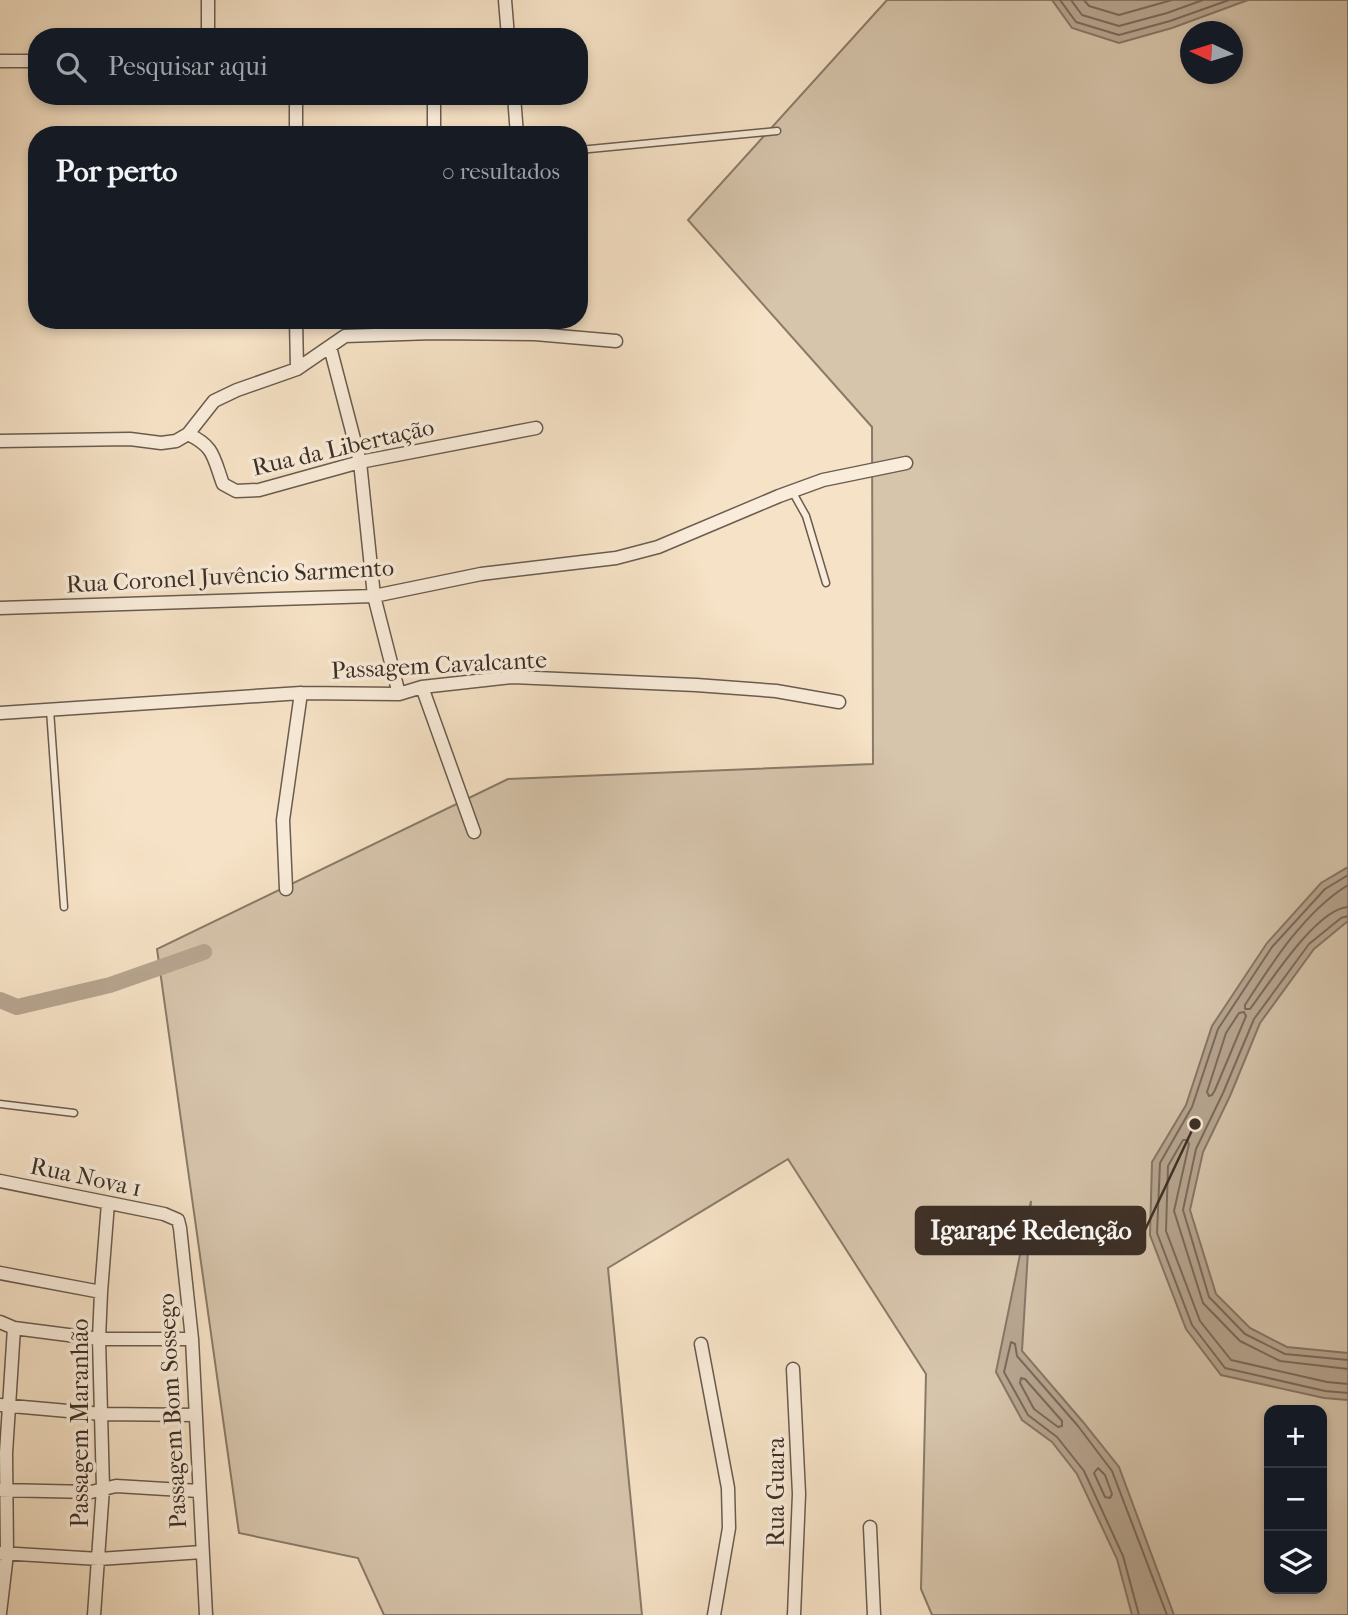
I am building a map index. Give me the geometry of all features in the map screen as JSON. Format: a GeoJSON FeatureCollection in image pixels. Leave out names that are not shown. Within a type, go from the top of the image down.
{"type":"FeatureCollection","features":[{"type":"Feature","properties":{"kind":"street"},"geometry":{"type":"LineString","coordinates":[[208,0],[208,28]]}},
{"type":"Feature","properties":{"kind":"street"},"geometry":{"type":"LineString","coordinates":[[505,0],[507,28]]}},
{"type":"Feature","properties":{"kind":"street"},"geometry":{"type":"LineString","coordinates":[[0,61],[28,61]]}},
{"type":"Feature","properties":{"kind":"street"},"geometry":{"type":"LineString","coordinates":[[296,105],[296,126]]}},
{"type":"Feature","properties":{"kind":"street"},"geometry":{"type":"LineString","coordinates":[[434,105],[434,126]]}},
{"type":"Feature","properties":{"kind":"street"},"geometry":{"type":"LineString","coordinates":[[515,105],[516,126]]}},
{"type":"Feature","properties":{"kind":"street"},"geometry":{"type":"LineString","coordinates":[[296,329],[297,369]]}},
{"type":"Feature","properties":{"kind":"street"},"geometry":{"type":"LineString","coordinates":[[0,441],[176,441],[188,434],[215,401],[237,390],[297,369],[345,336],[413,329]]}},
{"type":"Feature","properties":{"kind":"street"},"geometry":{"type":"LineString","coordinates":[[462,329],[616,341]]}},
{"type":"Feature","properties":{"kind":"street"},"geometry":{"type":"LineString","coordinates":[[535,329],[535,334]]}},
{"type":"Feature","properties":{"kind":"street"},"geometry":{"type":"LineString","coordinates":[[330,347],[360,462],[374,596],[399,694]]}},
{"type":"Feature","properties":{"kind":"street","name":"Rua da Libertação"},"geometry":{"type":"LineString","coordinates":[[188,434],[204,442],[211,450],[223,484],[236,491],[259,490],[360,462],[536,428]]}},
{"type":"Feature","properties":{"kind":"street","name":"Rua Coronel Juvêncio Sarmento"},"geometry":{"type":"LineString","coordinates":[[0,608],[374,596],[481,574],[616,558],[658,547],[823,480],[906,463]]}},
{"type":"Feature","properties":{"kind":"street","name":"Passagem Cavalcante"},"geometry":{"type":"LineString","coordinates":[[0,713],[301,693],[399,694],[422,687],[513,677],[776,691],[839,702]]}},
{"type":"Feature","properties":{"kind":"street"},"geometry":{"type":"LineString","coordinates":[[422,687],[474,832]]}},
{"type":"Feature","properties":{"kind":"street"},"geometry":{"type":"LineString","coordinates":[[286,888],[283,820],[301,693]]}},
{"type":"Feature","properties":{"kind":"street","name":"Rua Nova 1"},"geometry":{"type":"LineString","coordinates":[[0,1181],[164,1214]]}},
{"type":"Feature","properties":{"kind":"street"},"geometry":{"type":"LineString","coordinates":[[101,1292],[108,1203]]}},
{"type":"Feature","properties":{"kind":"street","name":"Passagem Bom Sossego"},"geometry":{"type":"LineString","coordinates":[[164,1214],[178,1220],[180,1228],[191,1339],[206,1615]]}},
{"type":"Feature","properties":{"kind":"street","name":"Passagem Maranhão"},"geometry":{"type":"LineString","coordinates":[[0,1273],[101,1292],[99,1339],[103,1488],[94,1615]]}},
{"type":"Feature","properties":{"kind":"street"},"geometry":{"type":"LineString","coordinates":[[0,1322],[14,1328],[99,1339],[191,1339]]}},
{"type":"Feature","properties":{"kind":"street"},"geometry":{"type":"LineString","coordinates":[[0,1613],[4,1553],[4,1405],[14,1328]]}},
{"type":"Feature","properties":{"kind":"street"},"geometry":{"type":"LineString","coordinates":[[701,1344],[728,1488],[729,1528],[714,1615]]}},
{"type":"Feature","properties":{"kind":"street","name":"Rua Guara"},"geometry":{"type":"LineString","coordinates":[[793,1369],[799,1494],[794,1615]]}},
{"type":"Feature","properties":{"kind":"street"},"geometry":{"type":"LineString","coordinates":[[4,1405],[102,1414],[196,1415]]}},
{"type":"Feature","properties":{"kind":"street"},"geometry":{"type":"LineString","coordinates":[[4,1490],[91,1492],[116,1486],[199,1491]]}},
{"type":"Feature","properties":{"kind":"street"},"geometry":{"type":"LineString","coordinates":[[870,1527],[874,1615]]}},
{"type":"Feature","properties":{"kind":"street"},"geometry":{"type":"LineString","coordinates":[[4,1553],[99,1559],[202,1552]]}},
{"type":"Feature","properties":{"kind":"lane"},"geometry":{"type":"LineString","coordinates":[[588,149],[777,131]]}},
{"type":"Feature","properties":{"kind":"lane"},"geometry":{"type":"LineString","coordinates":[[792,491],[806,516],[826,583]]}},
{"type":"Feature","properties":{"kind":"lane"},"geometry":{"type":"LineString","coordinates":[[50,710],[64,907]]}},
{"type":"Feature","properties":{"kind":"lane"},"geometry":{"type":"LineString","coordinates":[[0,1104],[74,1113]]}},
{"type":"Feature","properties":{"kind":"shaded area"},"geometry":{"type":"Polygon","coordinates":[[[887,0],[1348,0],[1348,1615],[932,1615],[921,1589],[926,1374],[788,1159],[608,1268],[642,1615],[384,1615],[358,1558],[239,1533],[157,949],[508,779],[873,764],[872,427],[688,220],[887,0]]]}},
{"type":"Feature","properties":{"kind":"water"},"geometry":{"type":"Polygon","coordinates":[[[1052,0],[1248,0],[1191,21],[1180,21],[1180,25],[1172,28],[1119,43],[1072,28],[1052,0]]]}},
{"type":"Feature","properties":{"kind":"water"},"geometry":{"type":"Polygon","coordinates":[[[1348,867],[1348,921],[1314,949],[1260,1023],[1203,1152],[1190,1210],[1216,1294],[1250,1328],[1287,1347],[1348,1353],[1348,1400],[1324,1398],[1221,1375],[1186,1329],[1150,1235],[1152,1162],[1186,1105],[1212,1026],[1267,943],[1321,883],[1348,867]]]}},
{"type":"Feature","properties":{"kind":"water"},"geometry":{"type":"Polygon","coordinates":[[[1031,1201],[1022,1351],[1119,1467],[1174,1615],[1132,1615],[1117,1559],[1077,1474],[1052,1442],[1022,1420],[996,1372],[1031,1201]]]}},
{"type":"Feature","properties":{"kind":"waterway"},"geometry":{"type":"LineString","coordinates":[[0,1000],[17,1007],[110,985],[204,952]]}},
{"type":"Feature","properties":{"kind":"place","name":"Igarapé Redenção"},"geometry":{"type":"Point","coordinates":[1195,1124]}}]}
